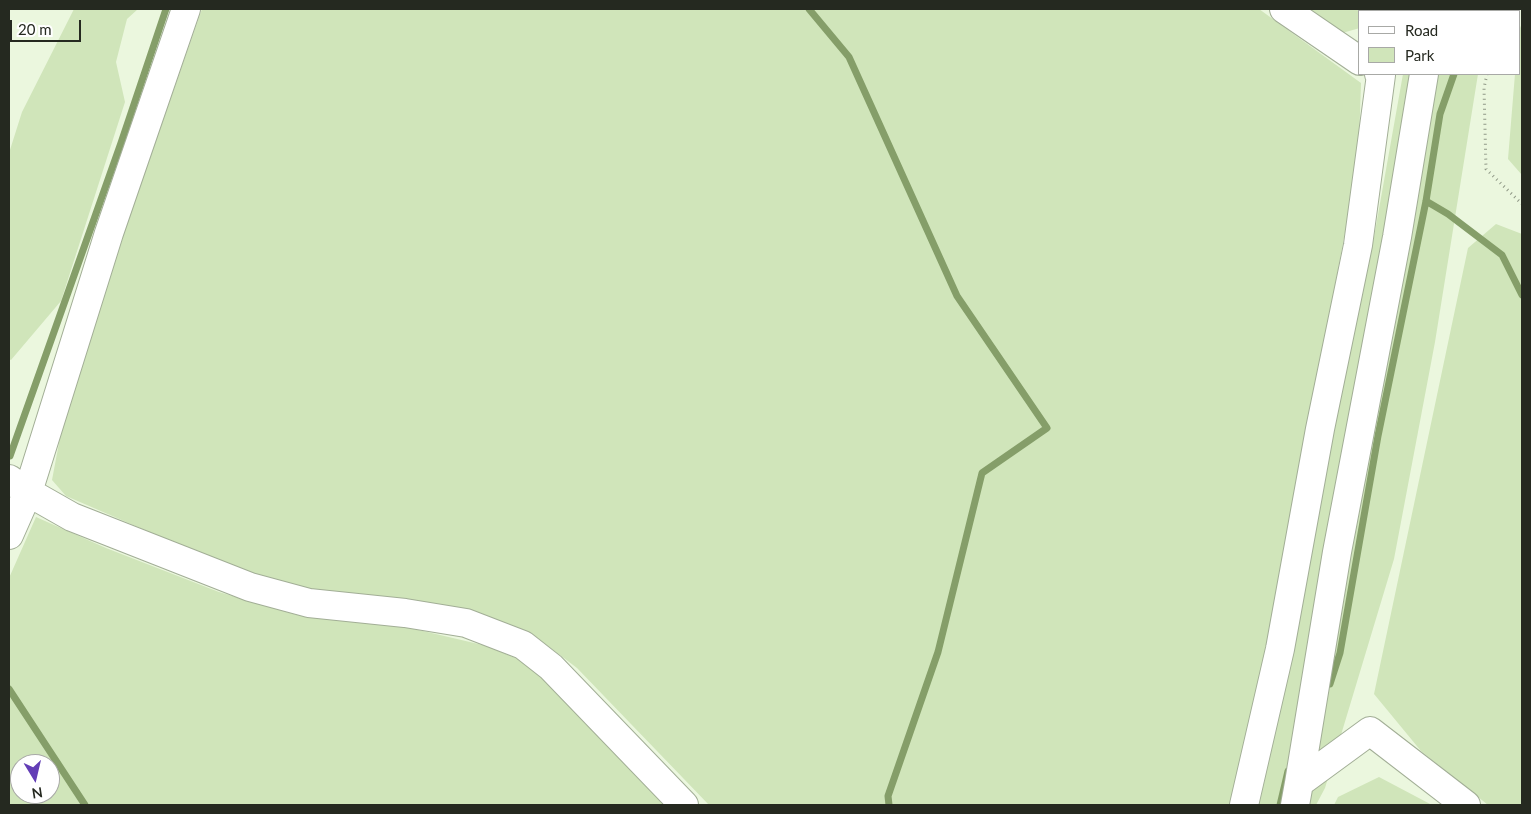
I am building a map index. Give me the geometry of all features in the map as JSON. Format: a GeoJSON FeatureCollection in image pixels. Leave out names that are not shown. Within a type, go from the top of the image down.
{"type":"FeatureCollection","features":[{"type":"Feature","properties":{"kind":"lane"},"geometry":{"type":"LineString","coordinates":[[9,535],[18,486],[109,233],[186,9]]}},
{"type":"Feature","properties":{"kind":"lane"},"geometry":{"type":"LineString","coordinates":[[1284,9],[1358,60]]}},
{"type":"Feature","properties":{"kind":"lane"},"geometry":{"type":"LineString","coordinates":[[1244,805],[1280,649],[1320,429],[1358,245],[1381,75]]}},
{"type":"Feature","properties":{"kind":"lane"},"geometry":{"type":"LineString","coordinates":[[1297,794],[1337,552],[1397,237],[1424,75]]}},
{"type":"Feature","properties":{"kind":"lane"},"geometry":{"type":"LineString","coordinates":[[18,486],[72,517],[250,588],[309,602],[405,613],[466,623],[523,645],[551,667],[684,805]]}},
{"type":"Feature","properties":{"kind":"lane"},"geometry":{"type":"LineString","coordinates":[[1297,794],[1370,731],[1466,805]]}},
{"type":"Feature","properties":{"kind":"path"},"geometry":{"type":"LineString","coordinates":[[1487,75],[1484,88],[1486,169],[1522,204]]}},
{"type":"Feature","properties":{"kind":"green space"},"geometry":{"type":"Polygon","coordinates":[[[74,9],[138,9],[127,19],[116,62],[125,102],[61,301],[11,360],[9,359],[9,153],[22,112],[74,9]]]}},
{"type":"Feature","properties":{"kind":"green space"},"geometry":{"type":"Polygon","coordinates":[[[202,9],[1259,9],[1361,83],[1359,144],[1346,227],[1256,704],[1235,805],[709,805],[577,668],[531,633],[455,608],[311,591],[242,572],[66,496],[52,480],[62,427],[131,212],[202,9]]]}},
{"type":"Feature","properties":{"kind":"green space"},"geometry":{"type":"Polygon","coordinates":[[[1302,9],[1377,9],[1358,10],[1358,29],[1342,33],[1302,9]]]}},
{"type":"Feature","properties":{"kind":"green space"},"geometry":{"type":"Polygon","coordinates":[[[1430,9],[1498,9],[1497,10],[1430,9]]]}},
{"type":"Feature","properties":{"kind":"green space"},"geometry":{"type":"Polygon","coordinates":[[[1522,23],[1522,175],[1508,159],[1515,75],[1521,75],[1522,23]]]}},
{"type":"Feature","properties":{"kind":"green space"},"geometry":{"type":"Polygon","coordinates":[[[1403,75],[1478,75],[1435,342],[1394,559],[1325,788],[1316,805],[1259,805],[1288,676],[1340,390],[1374,237],[1403,75]]]}},
{"type":"Feature","properties":{"kind":"green space"},"geometry":{"type":"Polygon","coordinates":[[[1496,224],[1522,234],[1522,805],[1488,805],[1421,751],[1374,694],[1468,248],[1496,224]]]}},
{"type":"Feature","properties":{"kind":"green space"},"geometry":{"type":"Polygon","coordinates":[[[36,517],[106,548],[219,592],[297,615],[406,627],[487,646],[532,665],[666,805],[9,805],[9,578],[36,517]]]}},
{"type":"Feature","properties":{"kind":"green space"},"geometry":{"type":"Polygon","coordinates":[[[1379,777],[1432,805],[1334,805],[1338,797],[1379,777]]]}},
{"type":"Feature","properties":{"kind":"waterway"},"geometry":{"type":"LineString","coordinates":[[10,456],[121,143],[166,9]]}},
{"type":"Feature","properties":{"kind":"waterway"},"geometry":{"type":"LineString","coordinates":[[809,9],[849,57],[957,296],[1047,428],[982,473],[938,652],[888,796],[889,805]]}},
{"type":"Feature","properties":{"kind":"waterway"},"geometry":{"type":"LineString","coordinates":[[1330,684],[1340,653],[1378,436],[1426,201],[1440,114],[1454,75]]}},
{"type":"Feature","properties":{"kind":"waterway"},"geometry":{"type":"LineString","coordinates":[[1426,201],[1448,214],[1502,255],[1522,295]]}},
{"type":"Feature","properties":{"kind":"waterway"},"geometry":{"type":"LineString","coordinates":[[9,689],[85,805]]}},
{"type":"Feature","properties":{"kind":"waterway"},"geometry":{"type":"LineString","coordinates":[[1280,805],[1288,771]]}}]}
